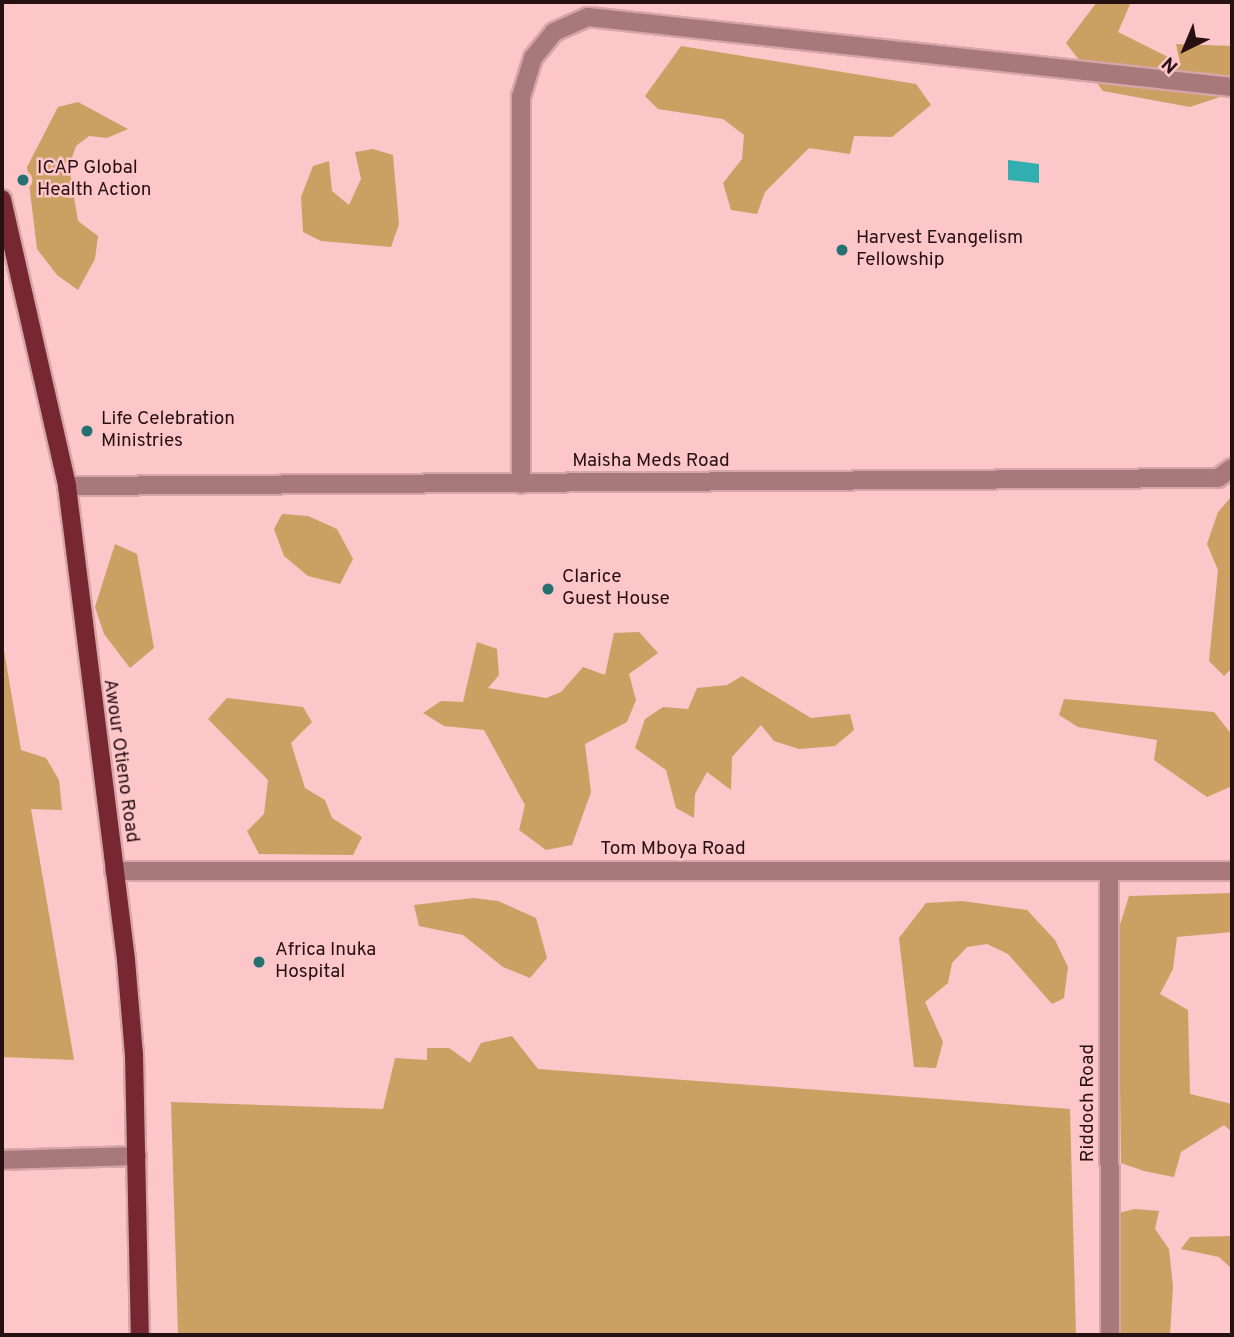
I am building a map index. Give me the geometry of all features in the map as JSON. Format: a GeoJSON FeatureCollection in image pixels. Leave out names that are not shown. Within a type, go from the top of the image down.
{"type":"FeatureCollection","features":[{"type":"Feature","properties":{"kind":"main road","name":"Awour Otieno Road"},"geometry":{"type":"LineString","coordinates":[[2,199],[67,486],[114,872],[134,1055],[140,1335]]}},
{"type":"Feature","properties":{"kind":"street"},"geometry":{"type":"LineString","coordinates":[[521,484],[520,97],[533,58],[554,32],[588,17],[1232,88]]}},
{"type":"Feature","properties":{"kind":"street","name":"Maisha Meds Road"},"geometry":{"type":"LineString","coordinates":[[67,486],[1218,478],[1232,468]]}},
{"type":"Feature","properties":{"kind":"street","name":"Riddoch Road"},"geometry":{"type":"LineString","coordinates":[[1109,871],[1110,1335]]}},
{"type":"Feature","properties":{"kind":"street","name":"Tom Mboya Road"},"geometry":{"type":"LineString","coordinates":[[114,872],[1232,871]]}},
{"type":"Feature","properties":{"kind":"street"},"geometry":{"type":"LineString","coordinates":[[2,1160],[137,1156]]}},
{"type":"Feature","properties":{"kind":"shaded area"},"geometry":{"type":"Polygon","coordinates":[[[1097,2],[1131,2],[1118,32],[1180,63],[1176,44],[1232,46],[1232,93],[1190,107],[1103,91],[1066,43],[1097,2]]]}},
{"type":"Feature","properties":{"kind":"shaded area"},"geometry":{"type":"Polygon","coordinates":[[[681,46],[916,84],[931,105],[892,137],[854,136],[850,154],[809,148],[765,192],[757,214],[731,210],[723,183],[742,159],[744,135],[723,119],[658,109],[645,96],[681,46]]]}},
{"type":"Feature","properties":{"kind":"shaded area"},"geometry":{"type":"Polygon","coordinates":[[[78,102],[128,129],[107,138],[89,136],[76,146],[69,166],[78,221],[98,236],[95,259],[78,290],[57,275],[37,249],[27,167],[58,107],[78,102]]]}},
{"type":"Feature","properties":{"kind":"shaded area"},"geometry":{"type":"Polygon","coordinates":[[[373,149],[393,155],[399,224],[391,247],[321,241],[303,232],[301,197],[313,166],[329,161],[332,191],[349,205],[361,179],[355,152],[373,149]]]}},
{"type":"Feature","properties":{"kind":"shaded area"},"geometry":{"type":"Polygon","coordinates":[[[1232,496],[1232,668],[1224,676],[1209,661],[1218,570],[1207,544],[1218,512],[1232,496]]]}},
{"type":"Feature","properties":{"kind":"shaded area"},"geometry":{"type":"Polygon","coordinates":[[[282,514],[308,516],[337,529],[353,559],[340,584],[308,576],[284,556],[274,529],[282,514]]]}},
{"type":"Feature","properties":{"kind":"shaded area"},"geometry":{"type":"Polygon","coordinates":[[[115,544],[137,554],[154,648],[130,668],[104,634],[95,607],[115,544]]]}},
{"type":"Feature","properties":{"kind":"shaded area"},"geometry":{"type":"Polygon","coordinates":[[[639,632],[658,653],[629,674],[636,700],[627,722],[585,744],[591,792],[572,845],[546,850],[519,830],[525,805],[484,730],[444,726],[423,713],[441,701],[463,702],[477,642],[497,649],[499,675],[488,688],[546,698],[561,692],[583,667],[605,675],[614,633],[639,632]]]}},
{"type":"Feature","properties":{"kind":"shaded area"},"geometry":{"type":"Polygon","coordinates":[[[2,639],[21,750],[46,758],[59,780],[62,810],[31,809],[74,1060],[2,1057],[2,639]]]}},
{"type":"Feature","properties":{"kind":"shaded area"},"geometry":{"type":"Polygon","coordinates":[[[742,676],[811,718],[850,714],[854,730],[835,746],[799,749],[774,741],[761,725],[732,757],[731,790],[707,772],[695,794],[694,818],[676,808],[666,770],[635,748],[645,719],[663,707],[688,709],[697,688],[727,685],[742,676]]]}},
{"type":"Feature","properties":{"kind":"shaded area"},"geometry":{"type":"Polygon","coordinates":[[[227,698],[303,707],[312,722],[291,743],[305,788],[325,800],[332,818],[362,837],[353,855],[259,854],[247,831],[264,814],[268,780],[208,719],[227,698]]]}},
{"type":"Feature","properties":{"kind":"shaded area"},"geometry":{"type":"Polygon","coordinates":[[[1064,699],[1214,712],[1232,735],[1232,786],[1207,797],[1154,760],[1157,740],[1078,727],[1059,715],[1064,699]]]}},
{"type":"Feature","properties":{"kind":"shaded area"},"geometry":{"type":"Polygon","coordinates":[[[1232,893],[1232,932],[1177,937],[1173,969],[1160,994],[1188,1010],[1190,1094],[1232,1104],[1232,1132],[1224,1125],[1181,1152],[1174,1177],[1121,1163],[1118,931],[1129,896],[1232,893]]]}},
{"type":"Feature","properties":{"kind":"shaded area"},"geometry":{"type":"Polygon","coordinates":[[[473,898],[498,901],[536,918],[547,958],[530,978],[503,967],[463,935],[419,926],[414,905],[473,898]]]}},
{"type":"Feature","properties":{"kind":"shaded area"},"geometry":{"type":"Polygon","coordinates":[[[962,901],[1027,910],[1055,940],[1068,967],[1064,998],[1052,1004],[1008,954],[987,944],[967,947],[952,963],[948,983],[925,1002],[943,1042],[936,1068],[914,1067],[899,938],[926,903],[962,901]]]}},
{"type":"Feature","properties":{"kind":"shaded area"},"geometry":{"type":"Polygon","coordinates":[[[512,1036],[538,1069],[1070,1109],[1076,1335],[178,1335],[171,1102],[383,1109],[395,1058],[427,1060],[427,1048],[449,1048],[470,1063],[481,1043],[512,1036]]]}},
{"type":"Feature","properties":{"kind":"shaded area"},"geometry":{"type":"Polygon","coordinates":[[[1135,1209],[1159,1211],[1155,1229],[1169,1249],[1173,1287],[1170,1335],[1119,1335],[1118,1213],[1135,1209]]]}},
{"type":"Feature","properties":{"kind":"shaded area"},"geometry":{"type":"Polygon","coordinates":[[[1232,1236],[1232,1269],[1219,1257],[1181,1249],[1190,1237],[1232,1236]]]}},
{"type":"Feature","properties":{"kind":"water"},"geometry":{"type":"Polygon","coordinates":[[[1008,160],[1039,164],[1039,183],[1008,180],[1008,160]]]}},
{"type":"Feature","properties":{"kind":"place","name":"ICAP Global Health Action"},"geometry":{"type":"Point","coordinates":[23,180]}},
{"type":"Feature","properties":{"kind":"place","name":"Harvest Evangelism Fellowship"},"geometry":{"type":"Point","coordinates":[842,250]}},
{"type":"Feature","properties":{"kind":"place","name":"Life Celebration Ministries"},"geometry":{"type":"Point","coordinates":[87,431]}},
{"type":"Feature","properties":{"kind":"place","name":"Clarice Guest House"},"geometry":{"type":"Point","coordinates":[548,589]}},
{"type":"Feature","properties":{"kind":"place","name":"Africa Inuka Hospital"},"geometry":{"type":"Point","coordinates":[259,962]}}]}
